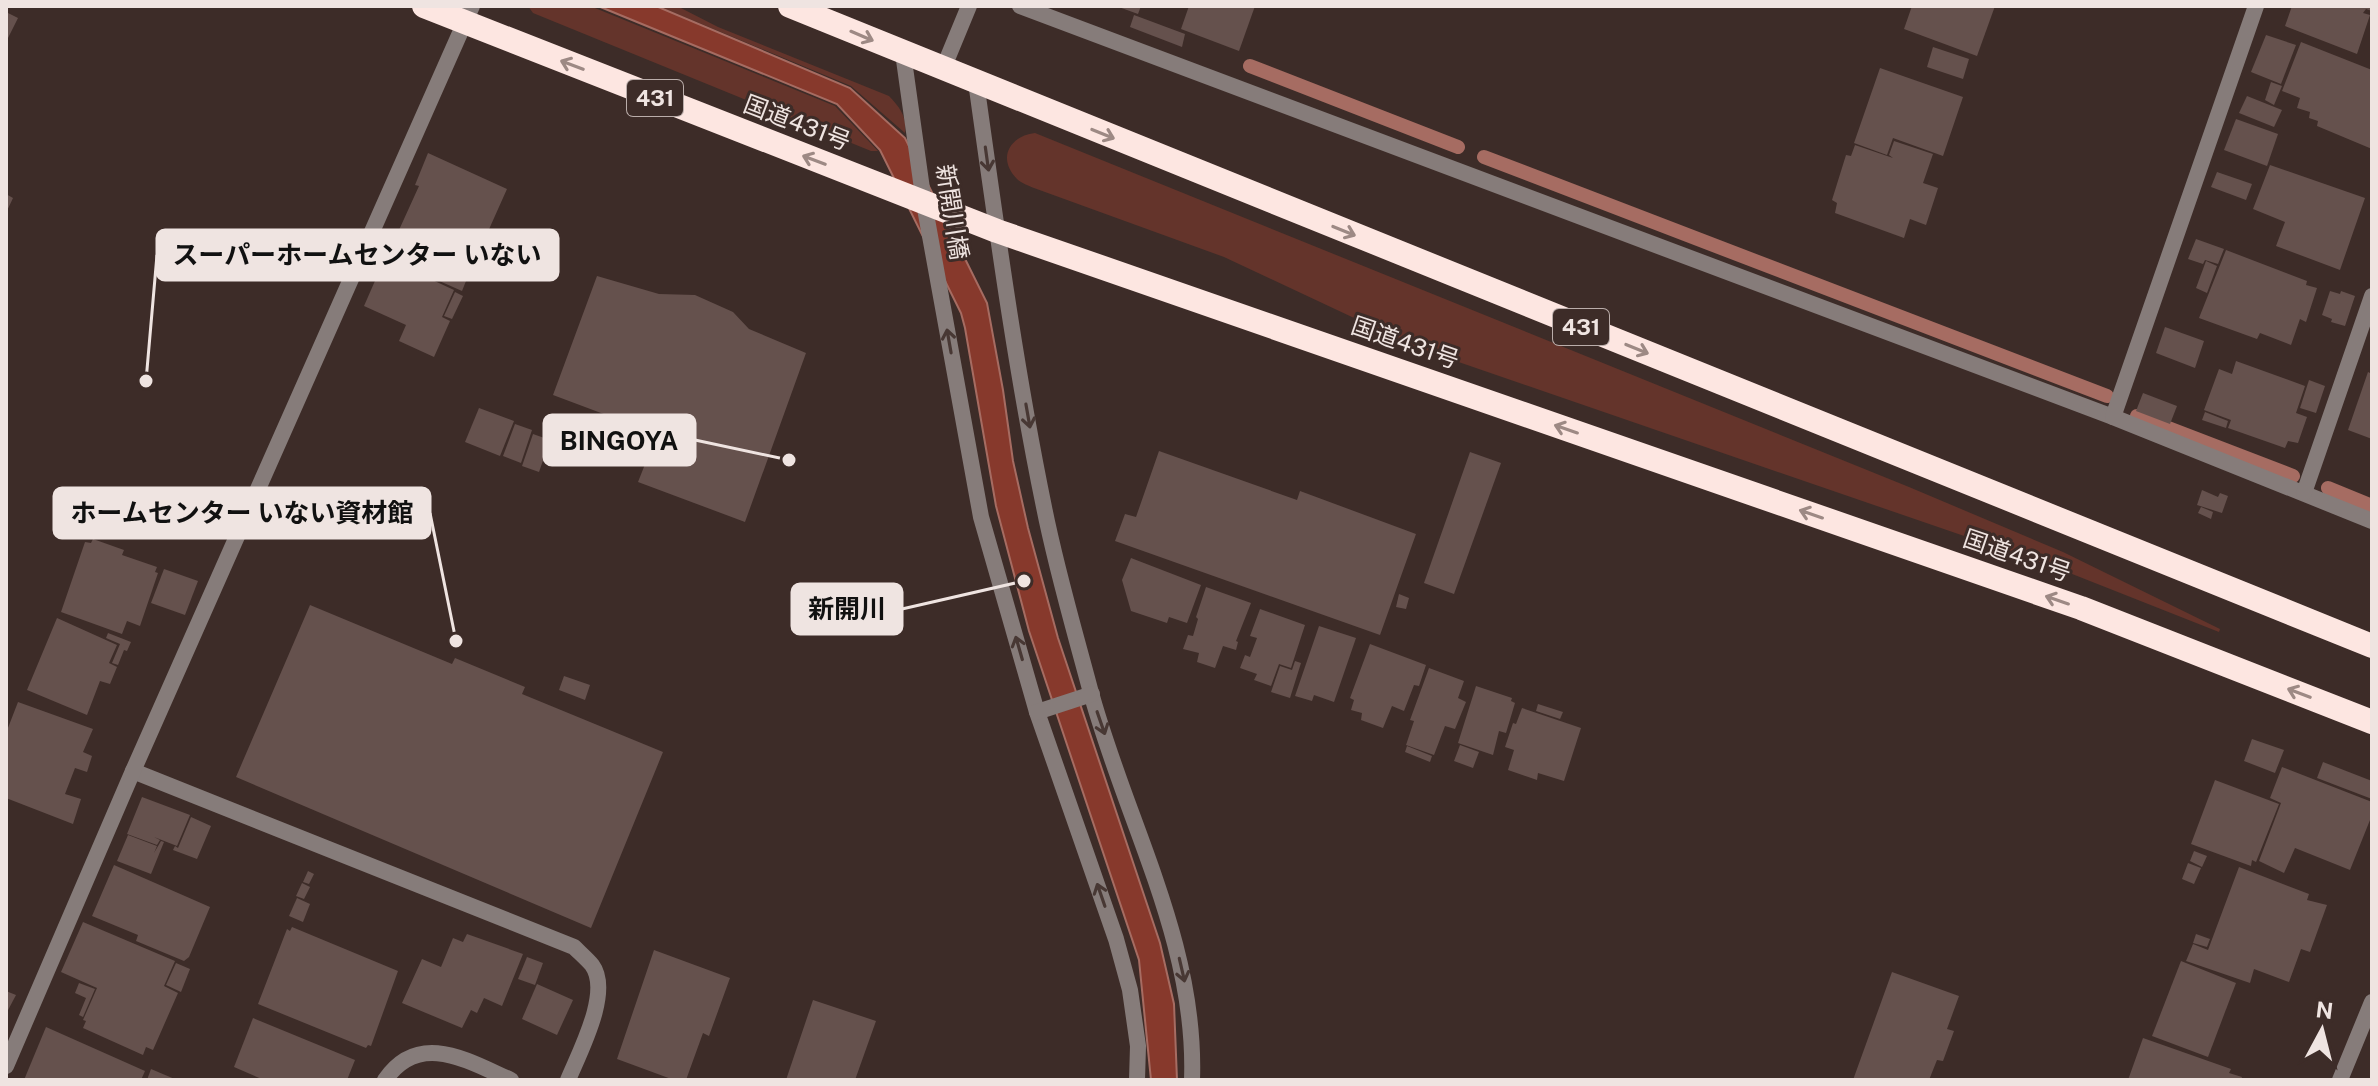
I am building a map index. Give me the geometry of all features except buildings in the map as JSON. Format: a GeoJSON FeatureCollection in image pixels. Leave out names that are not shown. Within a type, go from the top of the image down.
{"type":"FeatureCollection","features":[{"type":"Feature","properties":{"kind":"highway","name":"国道431号"},"geometry":{"type":"LineString","coordinates":[[424,6],[468,13],[887,189],[997,231],[2081,608],[2372,722]]}},
{"type":"Feature","properties":{"kind":"highway","name":"国道431号"},"geometry":{"type":"LineString","coordinates":[[790,6],[2372,646]]}},
{"type":"Feature","properties":{"kind":"street"},"geometry":{"type":"LineString","coordinates":[[943,69],[969,6]]}},
{"type":"Feature","properties":{"kind":"street"},"geometry":{"type":"LineString","coordinates":[[1020,6],[2113,417],[2372,521]]}},
{"type":"Feature","properties":{"kind":"street"},"geometry":{"type":"LineString","coordinates":[[2113,417],[2256,6]]}},
{"type":"Feature","properties":{"kind":"street"},"geometry":{"type":"LineString","coordinates":[[6,1066],[468,13]]}},
{"type":"Feature","properties":{"kind":"street","name":"新開川橋"},"geometry":{"type":"LineString","coordinates":[[903,53],[924,203],[981,517],[1116,939],[1130,990],[1138,1046],[1137,1080]]}},
{"type":"Feature","properties":{"kind":"street"},"geometry":{"type":"LineString","coordinates":[[976,82],[997,231],[1044,509],[1087,696],[1168,918],[1184,977],[1193,1041],[1192,1080]]}},
{"type":"Feature","properties":{"kind":"street"},"geometry":{"type":"LineString","coordinates":[[2304,493],[2372,296]]}},
{"type":"Feature","properties":{"kind":"street"},"geometry":{"type":"LineString","coordinates":[[1043,710],[1087,696]]}},
{"type":"Feature","properties":{"kind":"street"},"geometry":{"type":"LineString","coordinates":[[133,771],[574,947],[594,967],[599,987],[594,1015],[568,1080]]}},
{"type":"Feature","properties":{"kind":"street"},"geometry":{"type":"LineString","coordinates":[[2340,1080],[2372,1002]]}},
{"type":"Feature","properties":{"kind":"street"},"geometry":{"type":"LineString","coordinates":[[385,1080],[404,1061],[423,1052],[448,1053],[511,1080]]}},
{"type":"Feature","properties":{"kind":"shaded area"},"geometry":{"type":"Polygon","coordinates":[[[528,6],[590,6],[835,106],[878,151],[871,151],[533,13],[528,6]]]}},
{"type":"Feature","properties":{"kind":"shaded area"},"geometry":{"type":"Polygon","coordinates":[[[598,6],[656,6],[850,88],[905,138],[987,303],[1013,461],[1028,528],[1058,638],[1160,943],[1174,1004],[1177,1080],[1151,1080],[1139,960],[1029,631],[996,506],[961,313],[880,150],[837,104],[598,6]]]}},
{"type":"Feature","properties":{"kind":"shaded area"},"geometry":{"type":"Polygon","coordinates":[[[658,6],[677,6],[718,27],[889,96],[902,113],[905,133],[851,86],[658,6]]]}},
{"type":"Feature","properties":{"kind":"shaded area"},"geometry":{"type":"Polygon","coordinates":[[[1035,133],[1909,487],[2063,552],[2220,629],[2219,632],[2057,568],[1418,348],[1224,257],[1030,186],[1011,171],[1007,156],[1018,139],[1035,133]]]}},
{"type":"Feature","properties":{"kind":"waterway"},"geometry":{"type":"LineString","coordinates":[[1250,66],[1458,147]]}},
{"type":"Feature","properties":{"kind":"waterway"},"geometry":{"type":"LineString","coordinates":[[1484,157],[2107,396]]}},
{"type":"Feature","properties":{"kind":"waterway"},"geometry":{"type":"LineString","coordinates":[[2137,416],[2293,476]]}},
{"type":"Feature","properties":{"kind":"waterway"},"geometry":{"type":"LineString","coordinates":[[2328,488],[2372,506]]}},
{"type":"Feature","properties":{"kind":"place","name":"スーパーホームセンター いない"},"geometry":{"type":"Point","coordinates":[146,381]}},
{"type":"Feature","properties":{"kind":"place","name":"BINGOYA"},"geometry":{"type":"Point","coordinates":[789,460]}},
{"type":"Feature","properties":{"kind":"place","name":"新開川"},"geometry":{"type":"Point","coordinates":[1024,581]}},
{"type":"Feature","properties":{"kind":"place","name":"ホームセンター いない資材館"},"geometry":{"type":"Point","coordinates":[456,641]}}]}
